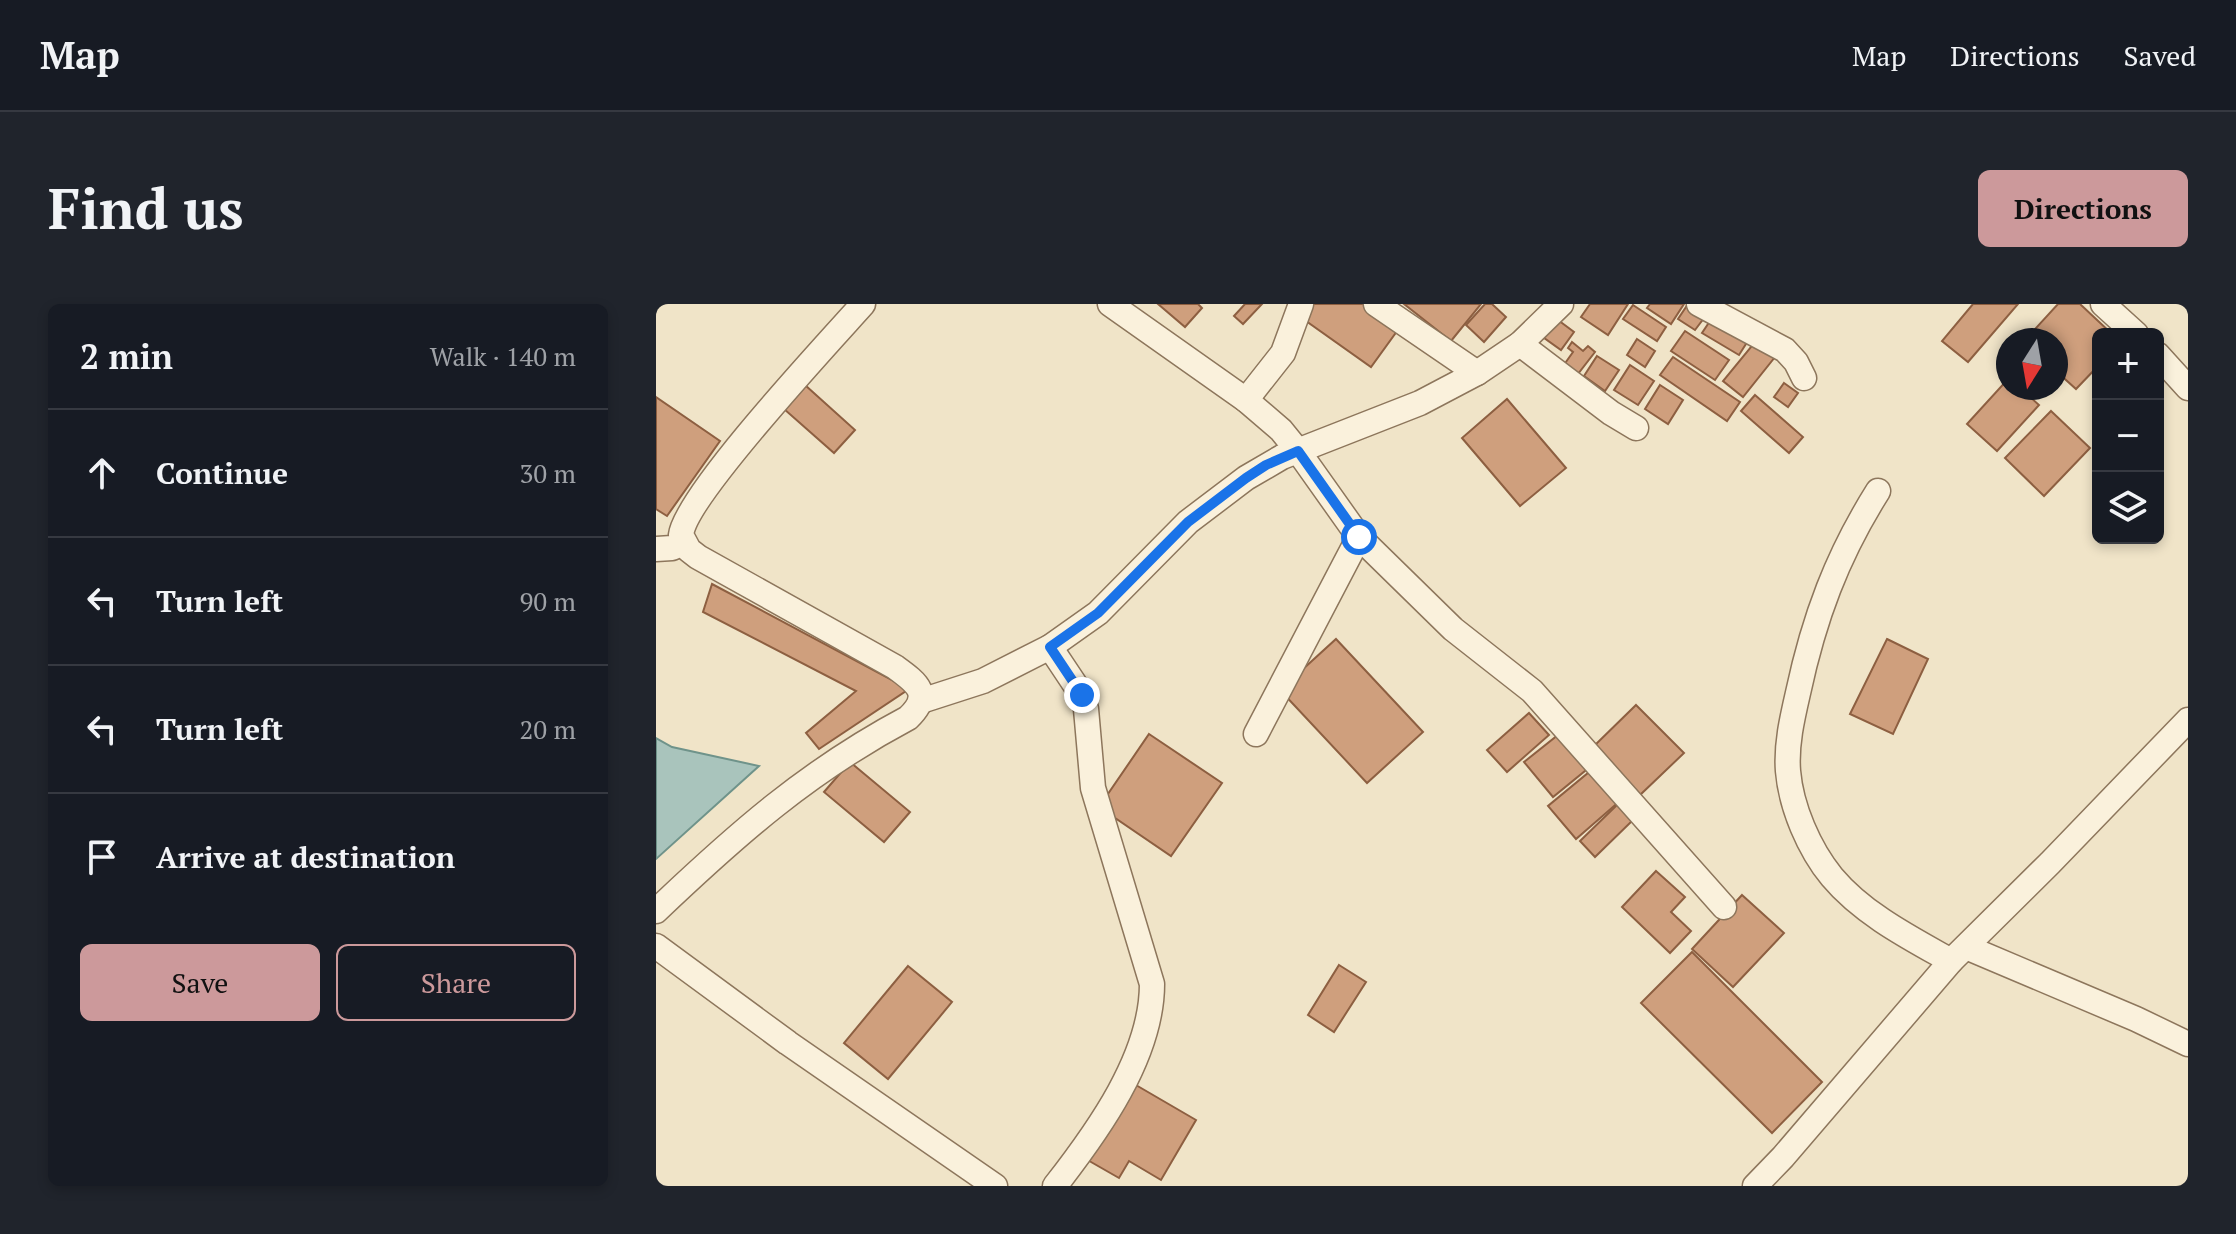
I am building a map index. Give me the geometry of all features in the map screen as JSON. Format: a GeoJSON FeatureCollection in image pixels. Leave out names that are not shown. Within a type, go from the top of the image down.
{"type":"FeatureCollection","features":[{"type":"Feature","properties":{"kind":"street"},"geometry":{"type":"LineString","coordinates":[[656,911],[776,802],[830,763],[908,718],[921,701],[917,683],[895,667],[698,557],[684,543],[682,527],[714,478],[863,304]]}},
{"type":"Feature","properties":{"kind":"street"},"geometry":{"type":"LineString","coordinates":[[1110,304],[1270,420],[1298,451],[1359,537],[1431,610],[1532,691],[1724,907]]}},
{"type":"Feature","properties":{"kind":"street"},"geometry":{"type":"LineString","coordinates":[[1246,400],[1283,353],[1301,304]]}},
{"type":"Feature","properties":{"kind":"street"},"geometry":{"type":"LineString","coordinates":[[1376,304],[1477,373]]}},
{"type":"Feature","properties":{"kind":"street"},"geometry":{"type":"LineString","coordinates":[[921,701],[983,681],[1050,647],[1098,613],[1157,551],[1207,507],[1266,465],[1420,403],[1477,373],[1520,344],[1561,304]]}},
{"type":"Feature","properties":{"kind":"street"},"geometry":{"type":"LineString","coordinates":[[1699,304],[1785,350],[1804,378]]}},
{"type":"Feature","properties":{"kind":"street"},"geometry":{"type":"LineString","coordinates":[[2103,304],[2129,328]]}},
{"type":"Feature","properties":{"kind":"street"},"geometry":{"type":"LineString","coordinates":[[1520,344],[1611,413],[1636,428]]}},
{"type":"Feature","properties":{"kind":"street"},"geometry":{"type":"LineString","coordinates":[[2164,362],[2188,388]]}},
{"type":"Feature","properties":{"kind":"street"},"geometry":{"type":"LineString","coordinates":[[1878,491],[1832,576],[1811,637],[1787,743],[1791,794],[1811,843],[1832,877],[1891,926],[2136,1019],[2188,1044]]}},
{"type":"Feature","properties":{"kind":"street"},"geometry":{"type":"LineString","coordinates":[[1256,734],[1359,537]]}},
{"type":"Feature","properties":{"kind":"street"},"geometry":{"type":"LineString","coordinates":[[656,549],[684,543]]}},
{"type":"Feature","properties":{"kind":"street"},"geometry":{"type":"LineString","coordinates":[[1050,647],[1082,695],[1093,788],[1152,984],[1152,997],[1141,1041],[1118,1093],[1093,1135],[1055,1186]]}},
{"type":"Feature","properties":{"kind":"street"},"geometry":{"type":"LineString","coordinates":[[1755,1186],[1959,954],[2188,720]]}},
{"type":"Feature","properties":{"kind":"street"},"geometry":{"type":"LineString","coordinates":[[656,946],[812,1060],[995,1186]]}},
{"type":"Feature","properties":{"kind":"street"},"geometry":{"type":"LineString","coordinates":[[1783,1157],[1787,1186]]}},
{"type":"Feature","properties":{"kind":"water"},"geometry":{"type":"Polygon","coordinates":[[[656,738],[672,747],[759,766],[656,859],[656,738]]]}},
{"type":"Feature","properties":{"kind":"building"},"geometry":{"type":"Polygon","coordinates":[[[1158,304],[1198,304],[1202,308],[1185,327],[1158,304]]]}},
{"type":"Feature","properties":{"kind":"building"},"geometry":{"type":"Polygon","coordinates":[[[1245,304],[1262,304],[1243,324],[1234,316],[1245,304]]]}},
{"type":"Feature","properties":{"kind":"building"},"geometry":{"type":"Polygon","coordinates":[[[1308,304],[1367,304],[1400,327],[1371,367],[1299,316],[1308,304]]]}},
{"type":"Feature","properties":{"kind":"building"},"geometry":{"type":"Polygon","coordinates":[[[1404,304],[1481,304],[1451,341],[1404,304]]]}},
{"type":"Feature","properties":{"kind":"building"},"geometry":{"type":"Polygon","coordinates":[[[1485,304],[1492,304],[1506,317],[1484,342],[1466,325],[1485,304]]]}},
{"type":"Feature","properties":{"kind":"building"},"geometry":{"type":"Polygon","coordinates":[[[1590,304],[1628,304],[1608,335],[1581,317],[1590,304]]]}},
{"type":"Feature","properties":{"kind":"building"},"geometry":{"type":"Polygon","coordinates":[[[1650,304],[1684,304],[1671,324],[1647,308],[1650,304]]]}},
{"type":"Feature","properties":{"kind":"building"},"geometry":{"type":"Polygon","coordinates":[[[1688,304],[1707,314],[1695,330],[1678,319],[1688,304]]]}},
{"type":"Feature","properties":{"kind":"building"},"geometry":{"type":"Polygon","coordinates":[[[1973,304],[2018,304],[1968,362],[1942,341],[1973,304]]]}},
{"type":"Feature","properties":{"kind":"building"},"geometry":{"type":"Polygon","coordinates":[[[2058,304],[2080,304],[2106,328],[2092,328],[2092,372],[2076,389],[2068,382],[2068,328],[2036,328],[2058,304]]]}},
{"type":"Feature","properties":{"kind":"building"},"geometry":{"type":"Polygon","coordinates":[[[1633,305],[1666,327],[1657,341],[1623,319],[1633,305]]]}},
{"type":"Feature","properties":{"kind":"building"},"geometry":{"type":"Polygon","coordinates":[[[1714,315],[1751,336],[1739,355],[1702,333],[1714,315]]]}},
{"type":"Feature","properties":{"kind":"building"},"geometry":{"type":"Polygon","coordinates":[[[1554,317],[1574,332],[1561,350],[1540,335],[1554,317]]]}},
{"type":"Feature","properties":{"kind":"building"},"geometry":{"type":"Polygon","coordinates":[[[1685,331],[1729,360],[1715,380],[1671,351],[1685,331]]]}},
{"type":"Feature","properties":{"kind":"building"},"geometry":{"type":"Polygon","coordinates":[[[1637,339],[1655,351],[1645,367],[1627,355],[1637,339]]]}},
{"type":"Feature","properties":{"kind":"building"},"geometry":{"type":"Polygon","coordinates":[[[1572,342],[1583,351],[1588,346],[1595,352],[1574,379],[1561,369],[1573,352],[1568,348],[1572,342]]]}},
{"type":"Feature","properties":{"kind":"building"},"geometry":{"type":"Polygon","coordinates":[[[1755,342],[1775,357],[1743,397],[1723,381],[1755,342]]]}},
{"type":"Feature","properties":{"kind":"building"},"geometry":{"type":"Polygon","coordinates":[[[1597,356],[1619,370],[1605,391],[1584,376],[1597,356]]]}},
{"type":"Feature","properties":{"kind":"building"},"geometry":{"type":"Polygon","coordinates":[[[1673,357],[1740,402],[1727,421],[1660,375],[1673,357]]]}},
{"type":"Feature","properties":{"kind":"building"},"geometry":{"type":"Polygon","coordinates":[[[1630,365],[1654,381],[1638,405],[1614,390],[1630,365]]]}},
{"type":"Feature","properties":{"kind":"building"},"geometry":{"type":"Polygon","coordinates":[[[1784,383],[1798,393],[1788,407],[1774,397],[1784,383]]]}},
{"type":"Feature","properties":{"kind":"building"},"geometry":{"type":"Polygon","coordinates":[[[805,385],[855,430],[834,453],[784,409],[805,385]]]}},
{"type":"Feature","properties":{"kind":"building"},"geometry":{"type":"Polygon","coordinates":[[[1660,385],[1683,400],[1668,424],[1645,409],[1660,385]]]}},
{"type":"Feature","properties":{"kind":"building"},"geometry":{"type":"Polygon","coordinates":[[[1996,392],[1996,400],[2033,400],[2039,405],[1997,451],[1967,424],[1996,392]]]}},
{"type":"Feature","properties":{"kind":"building"},"geometry":{"type":"Polygon","coordinates":[[[1755,395],[1803,437],[1789,453],[1741,411],[1755,395]]]}},
{"type":"Feature","properties":{"kind":"building"},"geometry":{"type":"Polygon","coordinates":[[[656,397],[720,441],[667,516],[656,509],[656,397]]]}},
{"type":"Feature","properties":{"kind":"building"},"geometry":{"type":"Polygon","coordinates":[[[1507,399],[1566,468],[1520,506],[1462,438],[1507,399]]]}},
{"type":"Feature","properties":{"kind":"building"},"geometry":{"type":"Polygon","coordinates":[[[2051,411],[2090,448],[2044,496],[2005,458],[2051,411]]]}},
{"type":"Feature","properties":{"kind":"building"},"geometry":{"type":"Polygon","coordinates":[[[712,584],[909,689],[819,749],[806,733],[856,691],[703,612],[712,584]]]}},
{"type":"Feature","properties":{"kind":"building"},"geometry":{"type":"Polygon","coordinates":[[[1336,639],[1423,732],[1367,783],[1280,690],[1336,639]]]}},
{"type":"Feature","properties":{"kind":"building"},"geometry":{"type":"Polygon","coordinates":[[[1887,639],[1928,659],[1893,734],[1850,714],[1887,639]]]}},
{"type":"Feature","properties":{"kind":"building"},"geometry":{"type":"Polygon","coordinates":[[[1636,705],[1684,753],[1640,795],[1593,747],[1636,705]]]}},
{"type":"Feature","properties":{"kind":"building"},"geometry":{"type":"Polygon","coordinates":[[[1529,713],[1549,735],[1507,772],[1487,750],[1529,713]]]}},
{"type":"Feature","properties":{"kind":"building"},"geometry":{"type":"Polygon","coordinates":[[[1563,731],[1591,766],[1553,797],[1524,762],[1563,731]]]}},
{"type":"Feature","properties":{"kind":"building"},"geometry":{"type":"Polygon","coordinates":[[[1149,734],[1222,783],[1171,856],[1099,807],[1149,734]]]}},
{"type":"Feature","properties":{"kind":"building"},"geometry":{"type":"Polygon","coordinates":[[[850,762],[910,812],[884,842],[824,792],[850,762]]]}},
{"type":"Feature","properties":{"kind":"building"},"geometry":{"type":"Polygon","coordinates":[[[1594,768],[1621,800],[1576,839],[1548,806],[1594,768]]]}},
{"type":"Feature","properties":{"kind":"building"},"geometry":{"type":"Polygon","coordinates":[[[1618,804],[1633,820],[1595,857],[1580,841],[1618,804]]]}},
{"type":"Feature","properties":{"kind":"building"},"geometry":{"type":"Polygon","coordinates":[[[1656,871],[1685,897],[1671,912],[1691,931],[1670,953],[1622,907],[1656,871]]]}},
{"type":"Feature","properties":{"kind":"building"},"geometry":{"type":"Polygon","coordinates":[[[1742,895],[1784,933],[1733,987],[1692,949],[1742,895]]]}},
{"type":"Feature","properties":{"kind":"building"},"geometry":{"type":"Polygon","coordinates":[[[1692,952],[1822,1082],[1772,1133],[1641,1003],[1692,952]]]}},
{"type":"Feature","properties":{"kind":"building"},"geometry":{"type":"Polygon","coordinates":[[[1339,965],[1366,982],[1334,1032],[1308,1015],[1339,965]]]}},
{"type":"Feature","properties":{"kind":"building"},"geometry":{"type":"Polygon","coordinates":[[[908,966],[952,1002],[888,1079],[844,1043],[908,966]]]}},
{"type":"Feature","properties":{"kind":"building"},"geometry":{"type":"Polygon","coordinates":[[[1129,1081],[1196,1120],[1161,1180],[1129,1161],[1119,1178],[1084,1158],[1129,1081]]]}},
{"type":"Feature","properties":{"kind":"route"},"geometry":{"type":"LineString","coordinates":[[1082,695],[1050,647],[1098,613],[1188,522],[1266,465],[1298,451],[1359,537]]}}]}
